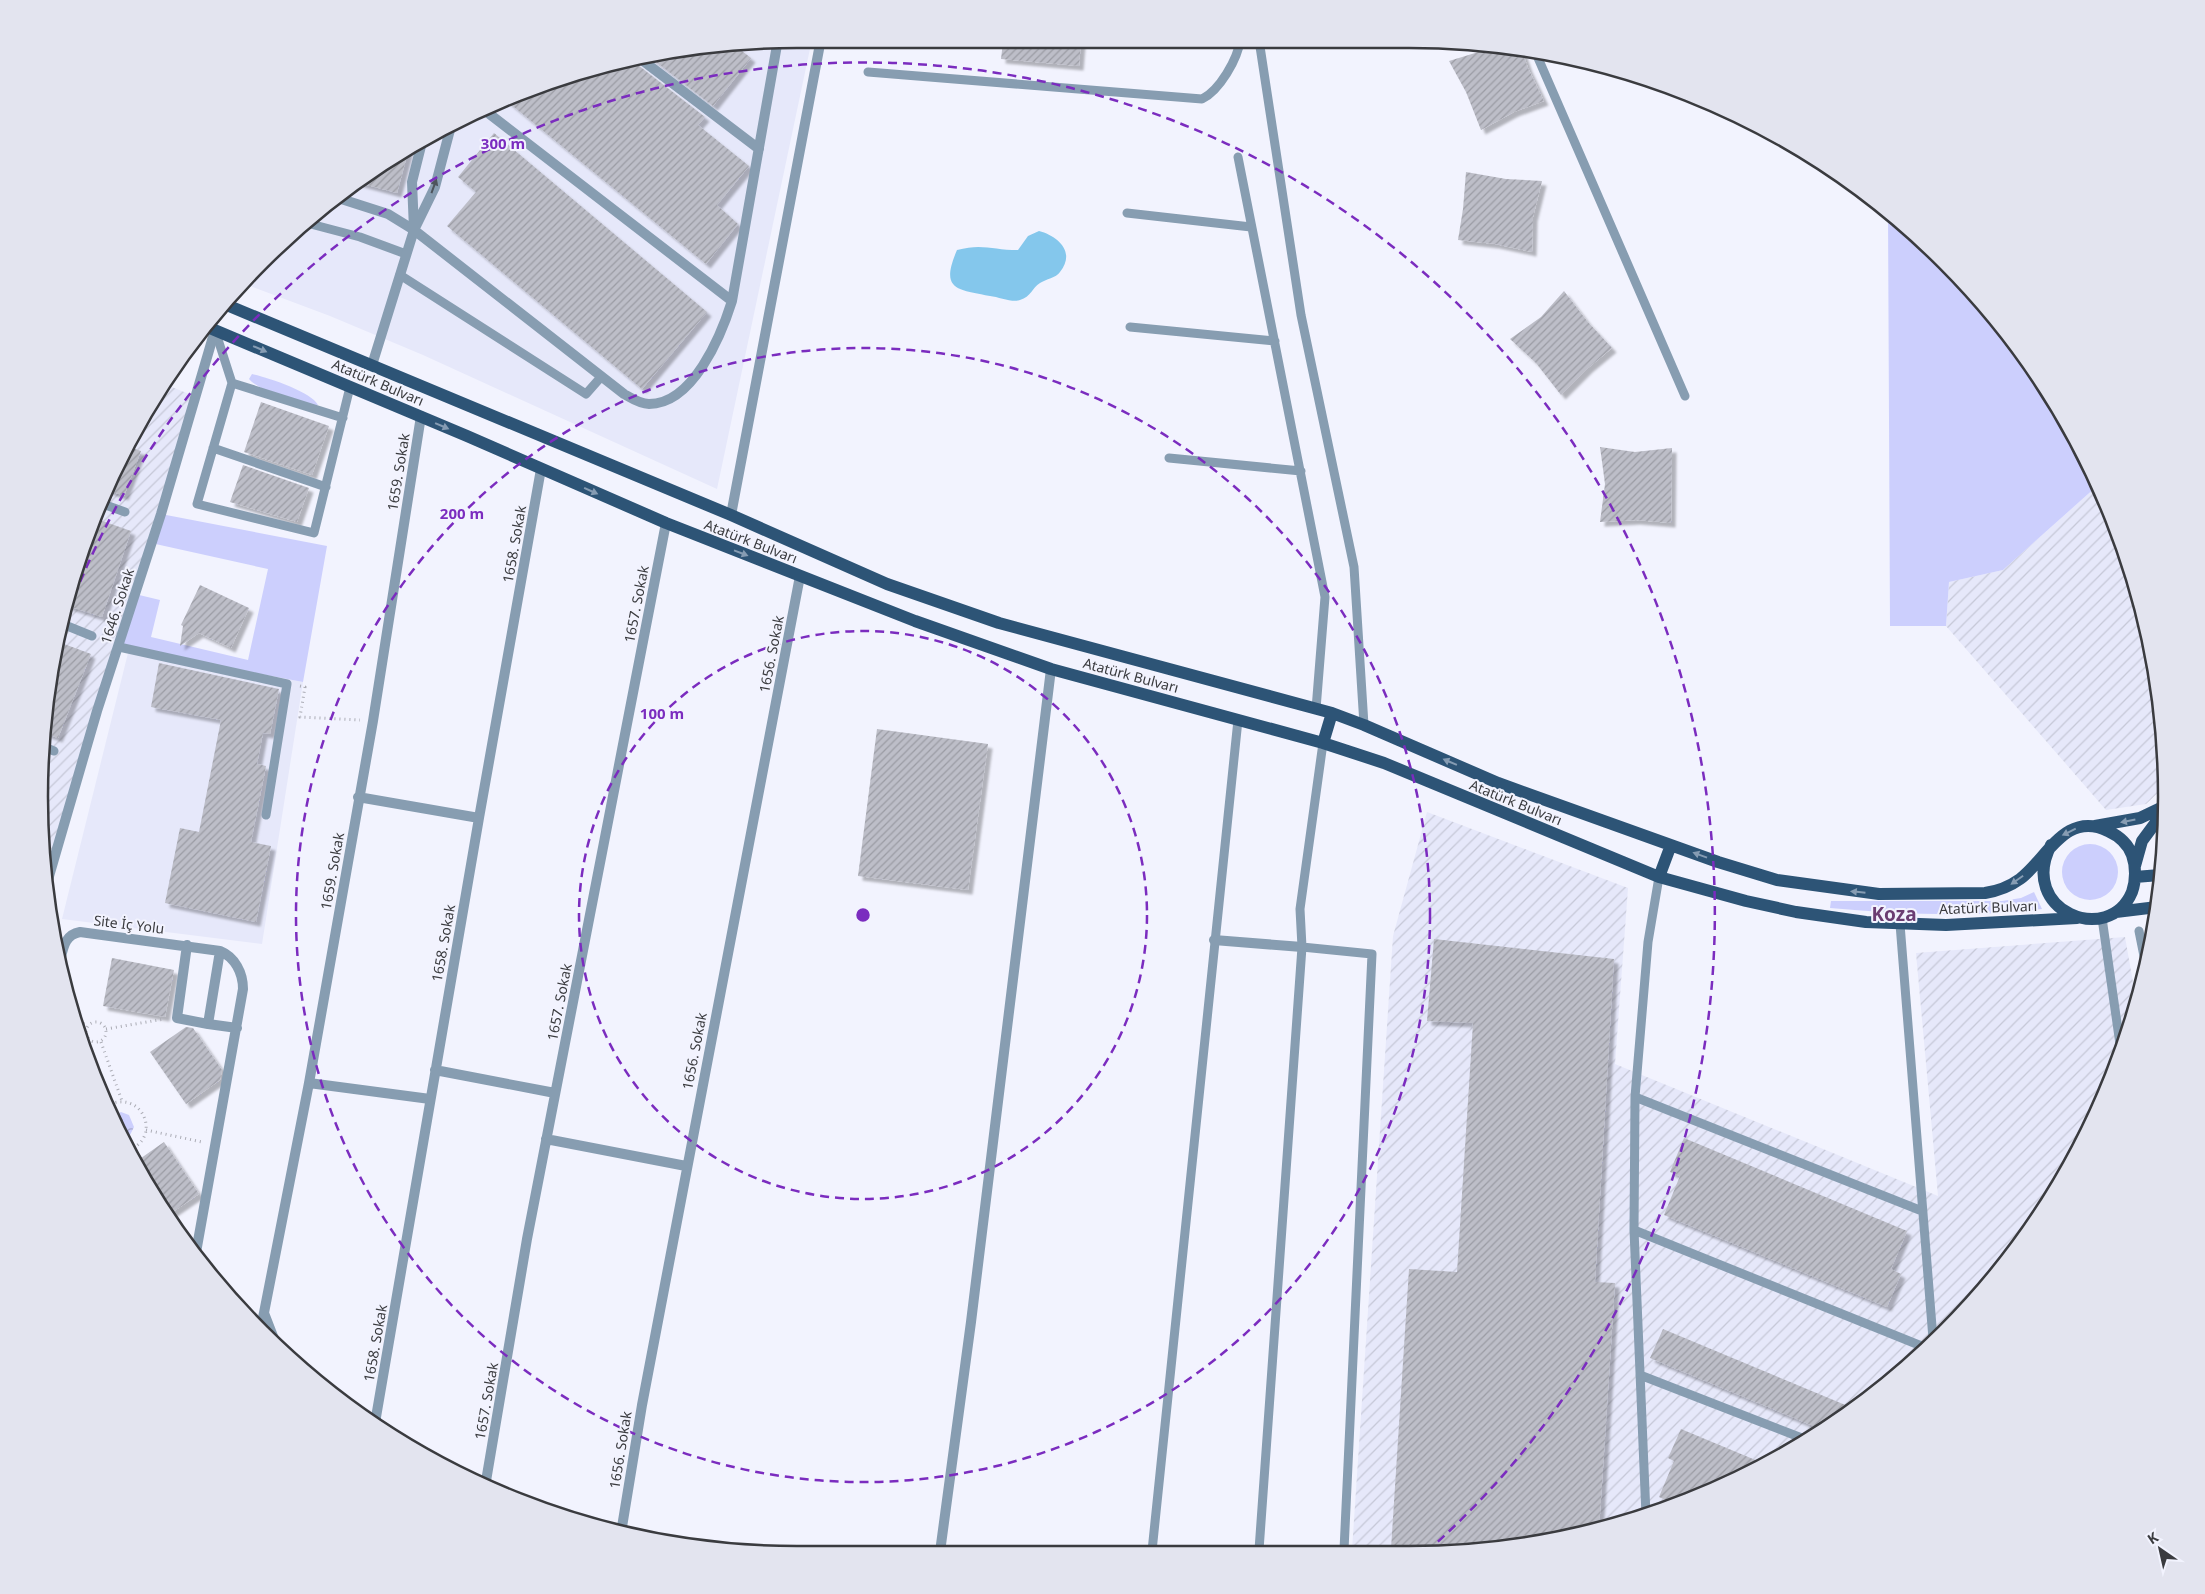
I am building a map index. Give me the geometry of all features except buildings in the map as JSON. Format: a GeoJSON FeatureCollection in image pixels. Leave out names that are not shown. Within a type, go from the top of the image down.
{"type":"FeatureCollection","features":[{"type":"Feature","properties":{"kind":"main road","name":"Atatürk Bulvarı"},"geometry":{"type":"LineString","coordinates":[[230,306],[731,516],[888,584],[999,623],[1332,713],[1498,783],[1671,845],[1777,880],[1854,892],[1909,895],[1970,894],[1999,890],[2021,878],[2060,836],[2074,829],[2140,818],[2157,810]]}},
{"type":"Feature","properties":{"kind":"main road","name":"Atatürk Bulvarı"},"geometry":{"type":"LineString","coordinates":[[211,329],[421,416],[666,523],[915,621],[1052,669],[1323,743],[1384,763],[1659,877],[1706,892],[1796,912],[1866,922],[1900,924],[1989,924],[2102,918],[2116,912],[2149,908]]}},
{"type":"Feature","properties":{"kind":"main road"},"geometry":{"type":"LineString","coordinates":[[1323,743],[1332,713]]}},
{"type":"Feature","properties":{"kind":"main road"},"geometry":{"type":"LineString","coordinates":[[2116,912],[2129,897],[2142,841],[2157,821]]}},
{"type":"Feature","properties":{"kind":"main road"},"geometry":{"type":"LineString","coordinates":[[2090,826],[2116,835],[2126,844],[2132,855],[2135,872]]}},
{"type":"Feature","properties":{"kind":"main road"},"geometry":{"type":"LineString","coordinates":[[1659,877],[1671,845]]}},
{"type":"Feature","properties":{"kind":"main road","name":"Atatürk Bulvarı"},"geometry":{"type":"LineString","coordinates":[[2051,845],[2043,865],[2043,878],[2047,892],[2055,904],[2066,913],[2080,918]]}},
{"type":"Feature","properties":{"kind":"main road"},"geometry":{"type":"LineString","coordinates":[[2135,872],[2153,874]]}},
{"type":"Feature","properties":{"kind":"street"},"geometry":{"type":"LineString","coordinates":[[343,200],[388,214],[414,230],[624,394],[642,403],[650,404],[665,401],[681,390],[709,356],[723,330],[732,301],[776,48]]}},
{"type":"Feature","properties":{"kind":"street"},"geometry":{"type":"LineString","coordinates":[[731,516],[819,48]]}},
{"type":"Feature","properties":{"kind":"street"},"geometry":{"type":"LineString","coordinates":[[646,63],[759,149]]}},
{"type":"Feature","properties":{"kind":"street"},"geometry":{"type":"LineString","coordinates":[[489,114],[732,301]]}},
{"type":"Feature","properties":{"kind":"street"},"geometry":{"type":"LineString","coordinates":[[372,365],[414,230],[435,187],[449,134]]}},
{"type":"Feature","properties":{"kind":"street"},"geometry":{"type":"LineString","coordinates":[[414,230],[412,182],[420,149]]}},
{"type":"Feature","properties":{"kind":"street","name":"1646. Sokak"},"geometry":{"type":"LineString","coordinates":[[51,868],[97,711],[119,646],[206,337]]}},
{"type":"Feature","properties":{"kind":"street","name":"1659. Sokak"},"geometry":{"type":"LineString","coordinates":[[262,1322],[310,1083],[358,797],[373,721],[421,416]]}},
{"type":"Feature","properties":{"kind":"street","name":"1658. Sokak"},"geometry":{"type":"LineString","coordinates":[[376,1417],[541,469]]}},
{"type":"Feature","properties":{"kind":"street","name":"1657. Sokak"},"geometry":{"type":"LineString","coordinates":[[486,1478],[527,1240],[666,523]]}},
{"type":"Feature","properties":{"kind":"street","name":"1656. Sokak"},"geometry":{"type":"LineString","coordinates":[[622,1525],[642,1405],[686,1166],[800,576]]}},
{"type":"Feature","properties":{"kind":"street"},"geometry":{"type":"LineString","coordinates":[[941,1546],[971,1322],[1052,669]]}},
{"type":"Feature","properties":{"kind":"street"},"geometry":{"type":"LineString","coordinates":[[358,797],[479,818]]}},
{"type":"Feature","properties":{"kind":"street","name":"Site İç Yolu"},"geometry":{"type":"LineString","coordinates":[[63,949],[66,940],[72,934],[80,932],[187,945],[220,951]]}},
{"type":"Feature","properties":{"kind":"street"},"geometry":{"type":"LineString","coordinates":[[1214,940],[1302,946]]}},
{"type":"Feature","properties":{"kind":"street"},"geometry":{"type":"LineString","coordinates":[[187,945],[177,1018],[236,1028]]}},
{"type":"Feature","properties":{"kind":"street"},"geometry":{"type":"LineString","coordinates":[[197,1246],[243,981],[236,965],[226,953],[220,951],[208,1024]]}},
{"type":"Feature","properties":{"kind":"street"},"geometry":{"type":"LineString","coordinates":[[435,1070],[555,1093]]}},
{"type":"Feature","properties":{"kind":"street"},"geometry":{"type":"LineString","coordinates":[[310,1083],[430,1099]]}},
{"type":"Feature","properties":{"kind":"street"},"geometry":{"type":"LineString","coordinates":[[546,1140],[686,1166]]}},
{"type":"Feature","properties":{"kind":"street"},"geometry":{"type":"LineString","coordinates":[[264,1312],[271,1331]]}},
{"type":"Feature","properties":{"kind":"lane"},"geometry":{"type":"LineString","coordinates":[[868,72],[1202,99],[1216,90],[1236,56],[1238,48]]}},
{"type":"Feature","properties":{"kind":"lane"},"geometry":{"type":"LineString","coordinates":[[1259,48],[1301,315],[1354,567],[1364,725]]}},
{"type":"Feature","properties":{"kind":"lane"},"geometry":{"type":"LineString","coordinates":[[1539,59],[1685,396]]}},
{"type":"Feature","properties":{"kind":"lane"},"geometry":{"type":"LineString","coordinates":[[1238,157],[1326,597],[1316,709]]}},
{"type":"Feature","properties":{"kind":"lane"},"geometry":{"type":"LineString","coordinates":[[1127,213],[1251,227]]}},
{"type":"Feature","properties":{"kind":"lane"},"geometry":{"type":"LineString","coordinates":[[313,225],[360,236],[406,254]]}},
{"type":"Feature","properties":{"kind":"lane"},"geometry":{"type":"LineString","coordinates":[[400,275],[586,394],[601,377]]}},
{"type":"Feature","properties":{"kind":"lane"},"geometry":{"type":"LineString","coordinates":[[1130,327],[1275,341]]}},
{"type":"Feature","properties":{"kind":"lane"},"geometry":{"type":"LineString","coordinates":[[210,332],[232,382],[197,504],[314,533],[350,387]]}},
{"type":"Feature","properties":{"kind":"lane"},"geometry":{"type":"LineString","coordinates":[[232,382],[343,418]]}},
{"type":"Feature","properties":{"kind":"lane"},"geometry":{"type":"LineString","coordinates":[[213,448],[326,487]]}},
{"type":"Feature","properties":{"kind":"lane"},"geometry":{"type":"LineString","coordinates":[[1169,458],[1301,471]]}},
{"type":"Feature","properties":{"kind":"lane"},"geometry":{"type":"LineString","coordinates":[[107,506],[125,512]]}},
{"type":"Feature","properties":{"kind":"lane"},"geometry":{"type":"LineString","coordinates":[[68,626],[92,636]]}},
{"type":"Feature","properties":{"kind":"lane"},"geometry":{"type":"LineString","coordinates":[[119,646],[287,684],[266,815]]}},
{"type":"Feature","properties":{"kind":"lane"},"geometry":{"type":"LineString","coordinates":[[1153,1546],[1238,720]]}},
{"type":"Feature","properties":{"kind":"lane"},"geometry":{"type":"LineString","coordinates":[[1259,1546],[1302,946],[1300,909],[1323,743]]}},
{"type":"Feature","properties":{"kind":"lane"},"geometry":{"type":"LineString","coordinates":[[49,748],[54,751]]}},
{"type":"Feature","properties":{"kind":"lane"},"geometry":{"type":"LineString","coordinates":[[1646,1508],[1634,1230],[1635,1097],[1648,942],[1659,877]]}},
{"type":"Feature","properties":{"kind":"lane"},"geometry":{"type":"LineString","coordinates":[[2102,918],[2119,1035]]}},
{"type":"Feature","properties":{"kind":"lane"},"geometry":{"type":"LineString","coordinates":[[1900,924],[1932,1332]]}},
{"type":"Feature","properties":{"kind":"lane"},"geometry":{"type":"LineString","coordinates":[[2139,931],[2142,948]]}},
{"type":"Feature","properties":{"kind":"lane"},"geometry":{"type":"LineString","coordinates":[[1302,946],[1372,954],[1344,1546]]}},
{"type":"Feature","properties":{"kind":"lane"},"geometry":{"type":"LineString","coordinates":[[1635,1097],[1922,1211]]}},
{"type":"Feature","properties":{"kind":"lane"},"geometry":{"type":"LineString","coordinates":[[1634,1230],[1919,1345]]}},
{"type":"Feature","properties":{"kind":"lane"},"geometry":{"type":"LineString","coordinates":[[1640,1375],[1798,1436]]}},
{"type":"Feature","properties":{"kind":"path"},"geometry":{"type":"LineString","coordinates":[[305,687],[300,717],[373,721]]}},
{"type":"Feature","properties":{"kind":"path"},"geometry":{"type":"LineString","coordinates":[[106,1029],[167,1018],[177,1018]]}},
{"type":"Feature","properties":{"kind":"path"},"geometry":{"type":"LineString","coordinates":[[83,1023],[88,1025],[98,1022],[106,1029],[106,1037],[101,1042],[92,1042],[87,1038],[86,1031],[88,1025]]}},
{"type":"Feature","properties":{"kind":"path"},"geometry":{"type":"LineString","coordinates":[[101,1042],[122,1102]]}},
{"type":"Feature","properties":{"kind":"path"},"geometry":{"type":"LineString","coordinates":[[114,1104],[122,1102],[137,1107],[143,1114],[146,1130],[139,1144],[135,1146]]}},
{"type":"Feature","properties":{"kind":"path"},"geometry":{"type":"LineString","coordinates":[[146,1130],[216,1144]]}},
{"type":"Feature","properties":{"kind":"shaded area"},"geometry":{"type":"Polygon","coordinates":[[[810,48],[717,489],[423,355],[330,316],[249,286],[303,233],[341,202],[422,148],[510,105],[556,87],[603,73],[699,54],[748,49],[810,48]]]}},
{"type":"Feature","properties":{"kind":"shaded area"},"geometry":{"type":"Polygon","coordinates":[[[1039,231],[1053,237],[1063,246],[1066,258],[1058,274],[1040,283],[1024,299],[1010,300],[960,289],[951,280],[952,263],[957,250],[981,247],[1018,250],[1028,236],[1039,231]]]}},
{"type":"Feature","properties":{"kind":"shaded area"},"geometry":{"type":"Polygon","coordinates":[[[171,386],[194,396],[51,869],[48,797],[49,748],[54,699],[73,603],[87,556],[125,466],[148,422],[171,386]]]}},
{"type":"Feature","properties":{"kind":"shaded area"},"geometry":{"type":"Polygon","coordinates":[[[2091,491],[2118,556],[2132,603],[2143,651],[2151,699],[2158,793],[2146,804],[2106,810],[1946,626],[1949,582],[2003,570],[2091,491]]]}},
{"type":"Feature","properties":{"kind":"shaded area"},"geometry":{"type":"Polygon","coordinates":[[[129,649],[303,682],[262,944],[62,919],[129,649]]]}},
{"type":"Feature","properties":{"kind":"shaded area"},"geometry":{"type":"Polygon","coordinates":[[[1427,812],[1628,888],[1615,1064],[1938,1196],[1916,953],[2125,937],[2133,985],[2118,1038],[2100,1084],[2057,1172],[2031,1213],[2003,1253],[1972,1291],[1902,1361],[1864,1392],[1783,1446],[1739,1469],[1649,1507],[1602,1521],[1506,1540],[1457,1545],[1352,1546],[1393,936],[1427,812]]]}},
{"type":"Feature","properties":{"kind":"green space"},"geometry":{"type":"Polygon","coordinates":[[[1888,222],[1938,267],[1972,303],[2003,341],[2057,422],[2091,491],[2003,570],[1949,582],[1946,626],[1890,626],[1888,222]]]}},
{"type":"Feature","properties":{"kind":"green space"},"geometry":{"type":"Polygon","coordinates":[[[252,374],[298,390],[314,400],[318,405],[293,401],[261,388],[249,379],[252,374]]]}},
{"type":"Feature","properties":{"kind":"green space"},"geometry":{"type":"Polygon","coordinates":[[[161,514],[327,546],[303,682],[119,647],[135,594],[160,600],[151,637],[248,660],[268,569],[151,543],[161,514]]]}},
{"type":"Feature","properties":{"kind":"green space"},"geometry":{"type":"Polygon","coordinates":[[[2090,844],[2101,846],[2110,852],[2116,861],[2118,872],[2116,883],[2110,892],[2101,898],[2090,900],[2079,898],[2070,892],[2064,883],[2062,872],[2064,861],[2070,852],[2079,846],[2090,844]]]}},
{"type":"Feature","properties":{"kind":"green space"},"geometry":{"type":"Polygon","coordinates":[[[2034,892],[2042,909],[2016,912],[1936,914],[1830,908],[1831,901],[2002,901],[2021,898],[2034,892]]]}},
{"type":"Feature","properties":{"kind":"green space"},"geometry":{"type":"Polygon","coordinates":[[[121,1112],[129,1115],[134,1127],[130,1135],[129,1136],[118,1113],[121,1112]]]}},
{"type":"Feature","properties":{"kind":"district","name":"Koza"},"geometry":{"type":"Point","coordinates":[1894,914]}}]}
